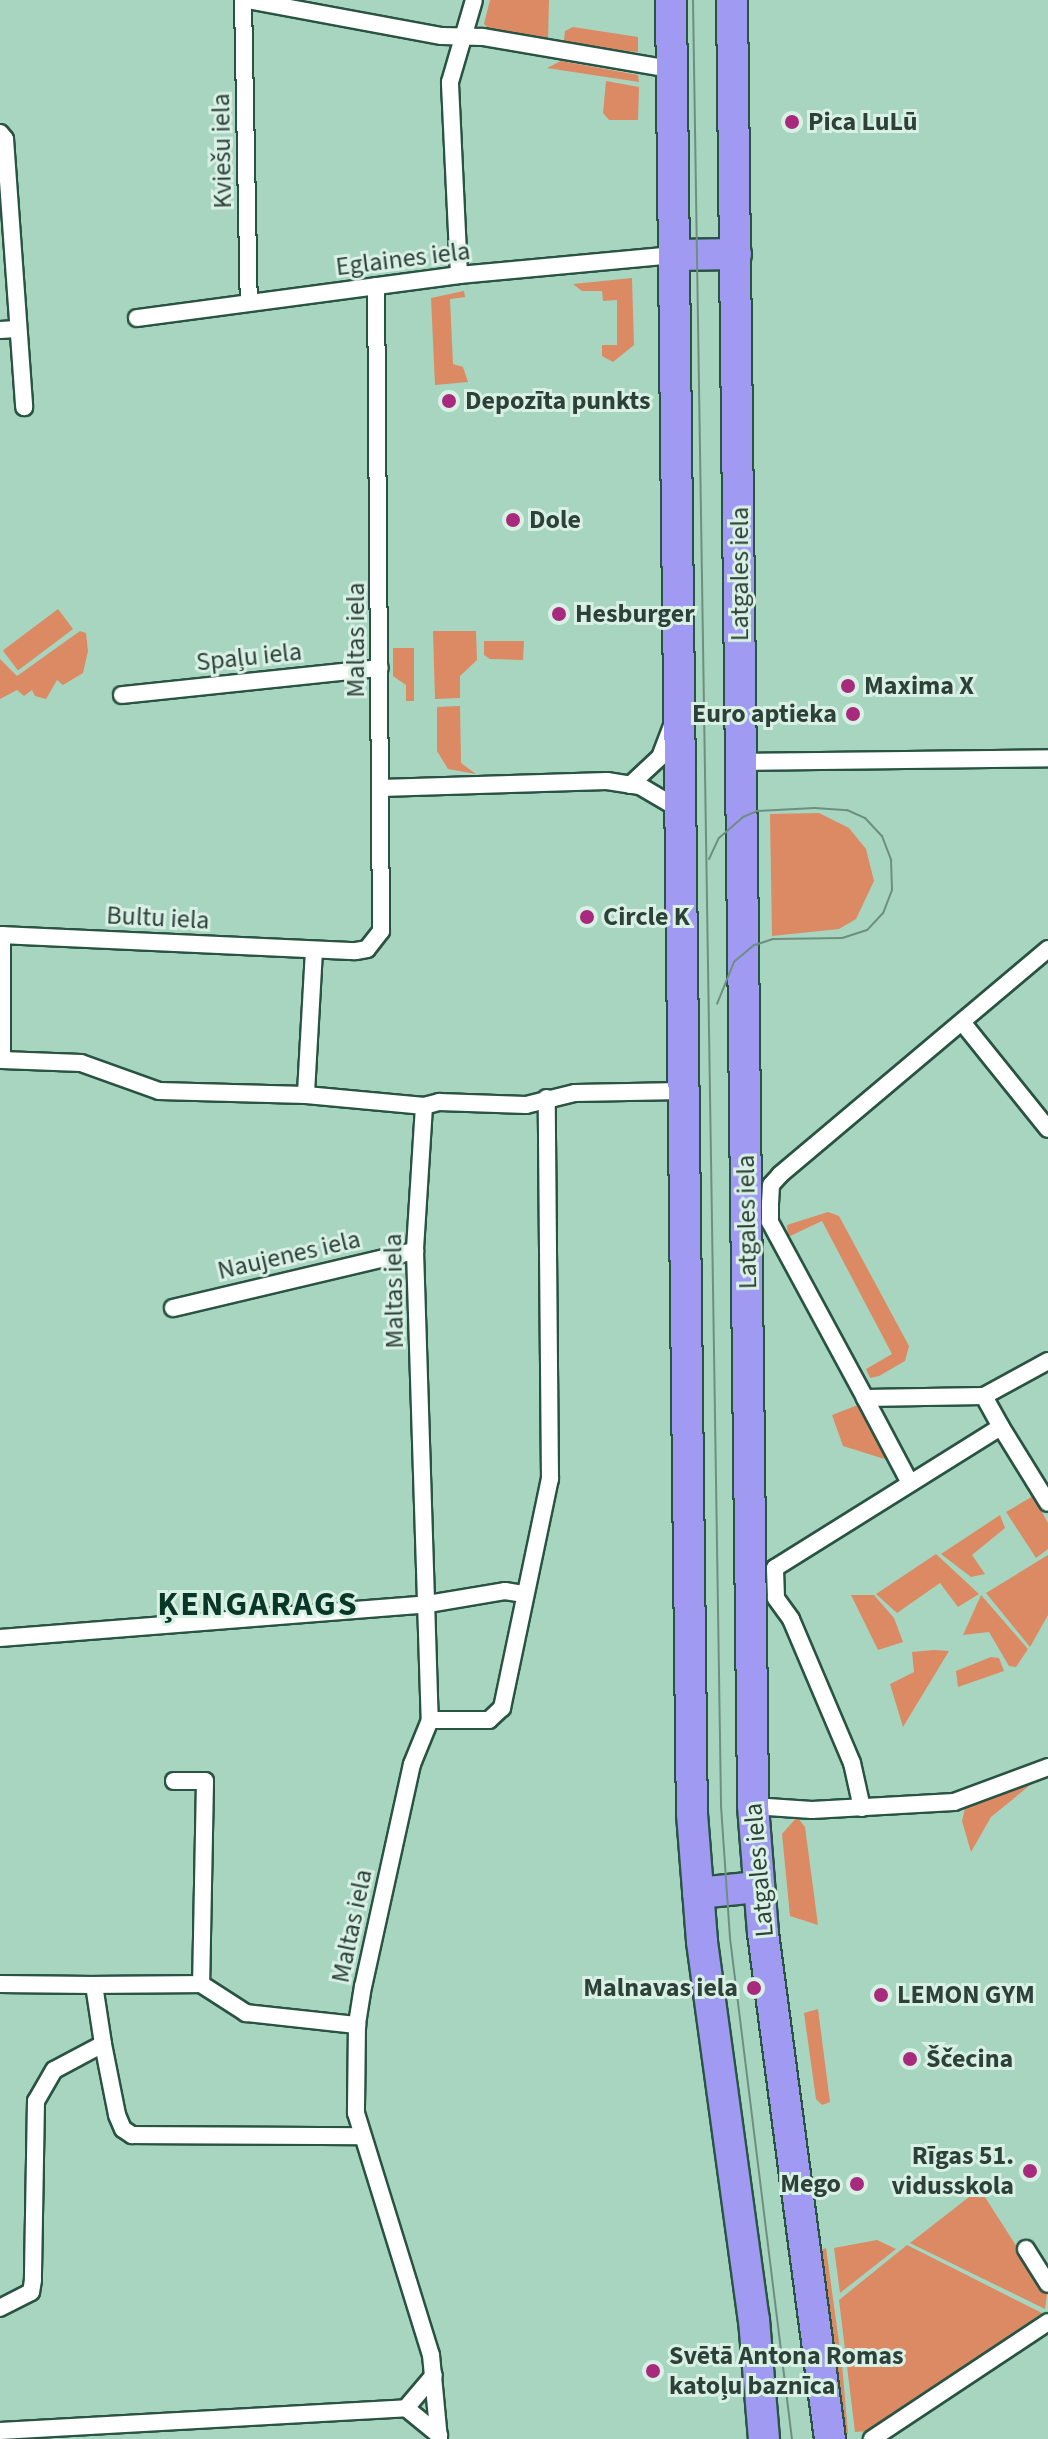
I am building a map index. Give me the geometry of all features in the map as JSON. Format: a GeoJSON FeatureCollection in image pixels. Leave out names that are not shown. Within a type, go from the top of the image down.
{"type":"FeatureCollection","features":[{"type":"Feature","properties":{"kind":"highway"},"geometry":{"type":"LineString","coordinates":[[671,0],[689,1708],[698,1893],[754,2320],[764,2439]]}},
{"type":"Feature","properties":{"kind":"highway","name":"Latgales iela"},"geometry":{"type":"LineString","coordinates":[[732,0],[742,762],[758,1203],[763,1583],[753,1806],[758,1887],[830,2439]]}},
{"type":"Feature","properties":{"kind":"highway"},"geometry":{"type":"LineString","coordinates":[[674,255],[736,254]]}},
{"type":"Feature","properties":{"kind":"highway"},"geometry":{"type":"LineString","coordinates":[[698,1893],[758,1887]]}},
{"type":"Feature","properties":{"kind":"street"},"geometry":{"type":"LineString","coordinates":[[245,0],[670,69]]}},
{"type":"Feature","properties":{"kind":"street","name":"Kviešu iela"},"geometry":{"type":"LineString","coordinates":[[245,0],[249,302]]}},
{"type":"Feature","properties":{"kind":"street"},"geometry":{"type":"LineString","coordinates":[[459,275],[450,82],[474,0]]}},
{"type":"Feature","properties":{"kind":"street"},"geometry":{"type":"LineString","coordinates":[[0,133],[5,139],[24,407]]}},
{"type":"Feature","properties":{"kind":"street","name":"Eglaines iela"},"geometry":{"type":"LineString","coordinates":[[137,318],[459,275],[674,255]]}},
{"type":"Feature","properties":{"kind":"street","name":"Maltas iela"},"geometry":{"type":"LineString","coordinates":[[314,950],[367,949],[381,931],[376,286]]}},
{"type":"Feature","properties":{"kind":"street"},"geometry":{"type":"LineString","coordinates":[[0,330],[17,329]]}},
{"type":"Feature","properties":{"kind":"street","name":"Spaļu iela"},"geometry":{"type":"LineString","coordinates":[[122,695],[380,668]]}},
{"type":"Feature","properties":{"kind":"street"},"geometry":{"type":"LineString","coordinates":[[630,785],[660,757],[679,708]]}},
{"type":"Feature","properties":{"kind":"street"},"geometry":{"type":"LineString","coordinates":[[742,762],[1048,758]]}},
{"type":"Feature","properties":{"kind":"street"},"geometry":{"type":"LineString","coordinates":[[381,788],[630,785],[679,809]]}},
{"type":"Feature","properties":{"kind":"street"},"geometry":{"type":"LineString","coordinates":[[1,935],[2,1060],[81,1063],[159,1091],[306,1095],[424,1106],[439,1102],[526,1105],[547,1098],[682,1091]]}},
{"type":"Feature","properties":{"kind":"street","name":"Bultu iela"},"geometry":{"type":"LineString","coordinates":[[1,935],[314,950]]}},
{"type":"Feature","properties":{"kind":"street"},"geometry":{"type":"LineString","coordinates":[[910,1483],[758,1203],[780,1175],[1048,949]]}},
{"type":"Feature","properties":{"kind":"street"},"geometry":{"type":"LineString","coordinates":[[306,1095],[314,950]]}},
{"type":"Feature","properties":{"kind":"street"},"geometry":{"type":"LineString","coordinates":[[962,1022],[1048,1129]]}},
{"type":"Feature","properties":{"kind":"street"},"geometry":{"type":"LineString","coordinates":[[430,1720],[489,1720],[502,1708],[523,1594],[550,1479],[547,1098]]}},
{"type":"Feature","properties":{"kind":"street","name":"Maltas iela"},"geometry":{"type":"LineString","coordinates":[[424,1106],[415,1251],[430,1720],[412,1764],[357,2025],[360,2136],[434,2375],[439,2437]]}},
{"type":"Feature","properties":{"kind":"street","name":"Naujenes iela"},"geometry":{"type":"LineString","coordinates":[[173,1308],[415,1251]]}},
{"type":"Feature","properties":{"kind":"street"},"geometry":{"type":"LineString","coordinates":[[865,1398],[984,1396],[1048,1361]]}},
{"type":"Feature","properties":{"kind":"street"},"geometry":{"type":"LineString","coordinates":[[984,1396],[1048,1503]]}},
{"type":"Feature","properties":{"kind":"street"},"geometry":{"type":"LineString","coordinates":[[862,1808],[852,1763],[791,1619],[763,1583],[775,1568],[1001,1427]]}},
{"type":"Feature","properties":{"kind":"street"},"geometry":{"type":"LineString","coordinates":[[0,1638],[428,1604],[505,1591],[523,1594]]}},
{"type":"Feature","properties":{"kind":"street"},"geometry":{"type":"LineString","coordinates":[[753,1806],[862,1808],[954,1802],[1048,1767]]}},
{"type":"Feature","properties":{"kind":"street"},"geometry":{"type":"LineString","coordinates":[[174,1781],[205,1781],[201,1984]]}},
{"type":"Feature","properties":{"kind":"street"},"geometry":{"type":"LineString","coordinates":[[0,1984],[201,1984],[246,2013],[357,2025]]}},
{"type":"Feature","properties":{"kind":"street"},"geometry":{"type":"LineString","coordinates":[[94,1985],[117,2115],[123,2129],[132,2135],[360,2136]]}},
{"type":"Feature","properties":{"kind":"street"},"geometry":{"type":"LineString","coordinates":[[0,2308],[31,2292],[36,2101],[54,2070],[103,2044]]}},
{"type":"Feature","properties":{"kind":"street"},"geometry":{"type":"LineString","coordinates":[[1026,2249],[1048,2284]]}},
{"type":"Feature","properties":{"kind":"street"},"geometry":{"type":"LineString","coordinates":[[872,2439],[1048,2322]]}},
{"type":"Feature","properties":{"kind":"street"},"geometry":{"type":"LineString","coordinates":[[406,2408],[434,2375]]}},
{"type":"Feature","properties":{"kind":"street"},"geometry":{"type":"LineString","coordinates":[[0,2431],[406,2408],[439,2437]]}},
{"type":"Feature","properties":{"kind":"shaded area"},"geometry":{"type":"Polygon","coordinates":[[[490,0],[549,0],[548,41],[493,33],[484,24],[490,0]]]}},
{"type":"Feature","properties":{"kind":"shaded area"},"geometry":{"type":"Polygon","coordinates":[[[573,27],[638,37],[638,52],[571,46],[564,41],[565,31],[573,27]]]}},
{"type":"Feature","properties":{"kind":"shaded area"},"geometry":{"type":"Polygon","coordinates":[[[561,61],[638,75],[639,82],[547,68],[561,61]]]}},
{"type":"Feature","properties":{"kind":"shaded area"},"geometry":{"type":"Polygon","coordinates":[[[606,81],[639,87],[638,120],[609,120],[603,113],[606,81]]]}},
{"type":"Feature","properties":{"kind":"shaded area"},"geometry":{"type":"Polygon","coordinates":[[[632,278],[634,345],[613,362],[602,356],[602,345],[617,345],[617,300],[603,301],[602,291],[582,291],[573,284],[632,278]]]}},
{"type":"Feature","properties":{"kind":"shaded area"},"geometry":{"type":"Polygon","coordinates":[[[464,291],[465,297],[450,299],[453,364],[463,367],[468,382],[435,385],[431,298],[464,291]]]}},
{"type":"Feature","properties":{"kind":"shaded area"},"geometry":{"type":"Polygon","coordinates":[[[58,609],[73,629],[18,670],[3,651],[58,609]]]}},
{"type":"Feature","properties":{"kind":"shaded area"},"geometry":{"type":"Polygon","coordinates":[[[80,631],[86,633],[88,651],[83,673],[63,685],[57,680],[46,699],[35,696],[32,690],[24,696],[17,690],[0,699],[0,659],[17,676],[80,631]]]}},
{"type":"Feature","properties":{"kind":"shaded area"},"geometry":{"type":"Polygon","coordinates":[[[433,631],[476,631],[477,660],[460,676],[460,698],[435,699],[433,631]]]}},
{"type":"Feature","properties":{"kind":"shaded area"},"geometry":{"type":"Polygon","coordinates":[[[484,641],[524,641],[523,660],[490,659],[484,655],[484,641]]]}},
{"type":"Feature","properties":{"kind":"shaded area"},"geometry":{"type":"Polygon","coordinates":[[[393,648],[414,648],[414,701],[406,701],[406,685],[393,676],[393,648]]]}},
{"type":"Feature","properties":{"kind":"shaded area"},"geometry":{"type":"Polygon","coordinates":[[[460,706],[461,763],[476,774],[448,769],[437,751],[437,707],[460,706]]]}},
{"type":"Feature","properties":{"kind":"shaded area"},"geometry":{"type":"Polygon","coordinates":[[[819,813],[849,828],[866,849],[874,881],[856,919],[839,929],[772,936],[770,814],[819,813]]]}},
{"type":"Feature","properties":{"kind":"shaded area"},"geometry":{"type":"Polygon","coordinates":[[[828,1212],[839,1216],[909,1346],[905,1361],[879,1376],[870,1378],[866,1369],[892,1354],[822,1221],[788,1237],[787,1225],[828,1212]]]}},
{"type":"Feature","properties":{"kind":"shaded area"},"geometry":{"type":"Polygon","coordinates":[[[863,1403],[891,1461],[843,1446],[832,1415],[863,1403]]]}},
{"type":"Feature","properties":{"kind":"shaded area"},"geometry":{"type":"Polygon","coordinates":[[[1033,1496],[1048,1523],[1048,1549],[1036,1558],[1006,1512],[1033,1496]]]}},
{"type":"Feature","properties":{"kind":"shaded area"},"geometry":{"type":"Polygon","coordinates":[[[1000,1515],[1005,1528],[972,1555],[985,1574],[971,1577],[941,1554],[1000,1515]]]}},
{"type":"Feature","properties":{"kind":"shaded area"},"geometry":{"type":"Polygon","coordinates":[[[936,1554],[979,1594],[958,1607],[940,1583],[897,1613],[876,1594],[936,1554]]]}},
{"type":"Feature","properties":{"kind":"shaded area"},"geometry":{"type":"Polygon","coordinates":[[[1048,1555],[1048,1615],[1030,1647],[986,1593],[1048,1555]]]}},
{"type":"Feature","properties":{"kind":"shaded area"},"geometry":{"type":"Polygon","coordinates":[[[851,1595],[874,1595],[894,1618],[903,1642],[878,1650],[851,1595]]]}},
{"type":"Feature","properties":{"kind":"shaded area"},"geometry":{"type":"Polygon","coordinates":[[[981,1595],[1028,1649],[1016,1667],[1009,1666],[989,1632],[963,1635],[981,1595]]]}},
{"type":"Feature","properties":{"kind":"shaded area"},"geometry":{"type":"Polygon","coordinates":[[[949,1651],[903,1727],[890,1684],[914,1672],[912,1652],[949,1651]]]}},
{"type":"Feature","properties":{"kind":"shaded area"},"geometry":{"type":"Polygon","coordinates":[[[991,1657],[999,1658],[1004,1671],[958,1687],[956,1671],[991,1657]]]}},
{"type":"Feature","properties":{"kind":"shaded area"},"geometry":{"type":"Polygon","coordinates":[[[1035,1781],[991,1817],[971,1852],[962,1821],[966,1804],[1035,1781]]]}},
{"type":"Feature","properties":{"kind":"shaded area"},"geometry":{"type":"Polygon","coordinates":[[[797,1817],[805,1827],[818,1925],[790,1916],[782,1834],[797,1817]]]}},
{"type":"Feature","properties":{"kind":"shaded area"},"geometry":{"type":"Polygon","coordinates":[[[818,2009],[830,2102],[822,2105],[816,2099],[804,2013],[818,2009]]]}},
{"type":"Feature","properties":{"kind":"shaded area"},"geometry":{"type":"Polygon","coordinates":[[[983,2194],[1047,2294],[1045,2309],[910,2243],[969,2197],[983,2194]]]}},
{"type":"Feature","properties":{"kind":"shaded area"},"geometry":{"type":"Polygon","coordinates":[[[877,2240],[896,2249],[840,2293],[834,2248],[877,2240]]]}},
{"type":"Feature","properties":{"kind":"shaded area"},"geometry":{"type":"Polygon","coordinates":[[[907,2245],[1042,2313],[869,2431],[855,2432],[839,2300],[907,2245]]]}},
{"type":"Feature","properties":{"kind":"shaded area"},"geometry":{"type":"Polygon","coordinates":[[[826,2248],[848,2434],[843,2433],[821,2250],[826,2248]]]}},
{"type":"Feature","properties":{"kind":"tram line"},"geometry":{"type":"LineString","coordinates":[[693,0],[721,1806],[730,1938],[792,2439]]}},
{"type":"Feature","properties":{"kind":"tram line"},"geometry":{"type":"LineString","coordinates":[[709,859],[719,838],[743,817],[757,811],[815,808],[847,810],[865,818],[882,836],[891,860],[892,890],[883,913],[867,930],[842,938],[773,939],[754,945],[734,962],[717,1004]]}},
{"type":"Feature","properties":{"kind":"place","name":"Pica LuLū"},"geometry":{"type":"Point","coordinates":[792,122]}},
{"type":"Feature","properties":{"kind":"place","name":"Depozīta punkts"},"geometry":{"type":"Point","coordinates":[449,401]}},
{"type":"Feature","properties":{"kind":"place","name":"Dole"},"geometry":{"type":"Point","coordinates":[513,520]}},
{"type":"Feature","properties":{"kind":"place","name":"Hesburger"},"geometry":{"type":"Point","coordinates":[559,614]}},
{"type":"Feature","properties":{"kind":"place","name":"Maxima X"},"geometry":{"type":"Point","coordinates":[848,686]}},
{"type":"Feature","properties":{"kind":"place","name":"Euro aptieka"},"geometry":{"type":"Point","coordinates":[853,714]}},
{"type":"Feature","properties":{"kind":"place","name":"Circle K"},"geometry":{"type":"Point","coordinates":[587,917]}},
{"type":"Feature","properties":{"kind":"place","name":"Malnavas iela"},"geometry":{"type":"Point","coordinates":[754,1988]}},
{"type":"Feature","properties":{"kind":"place","name":"LEMON GYM"},"geometry":{"type":"Point","coordinates":[881,1995]}},
{"type":"Feature","properties":{"kind":"place","name":"Ščecina"},"geometry":{"type":"Point","coordinates":[910,2059]}},
{"type":"Feature","properties":{"kind":"place","name":"Rīgas 51. vidusskola"},"geometry":{"type":"Point","coordinates":[1030,2171]}},
{"type":"Feature","properties":{"kind":"place","name":"Mego"},"geometry":{"type":"Point","coordinates":[857,2184]}},
{"type":"Feature","properties":{"kind":"place","name":"Svētā Antona Romas katoļu baznīca"},"geometry":{"type":"Point","coordinates":[653,2371]}},
{"type":"Feature","properties":{"kind":"district","name":"ĶENGARAGS"},"geometry":{"type":"Point","coordinates":[258,1605]}}]}
